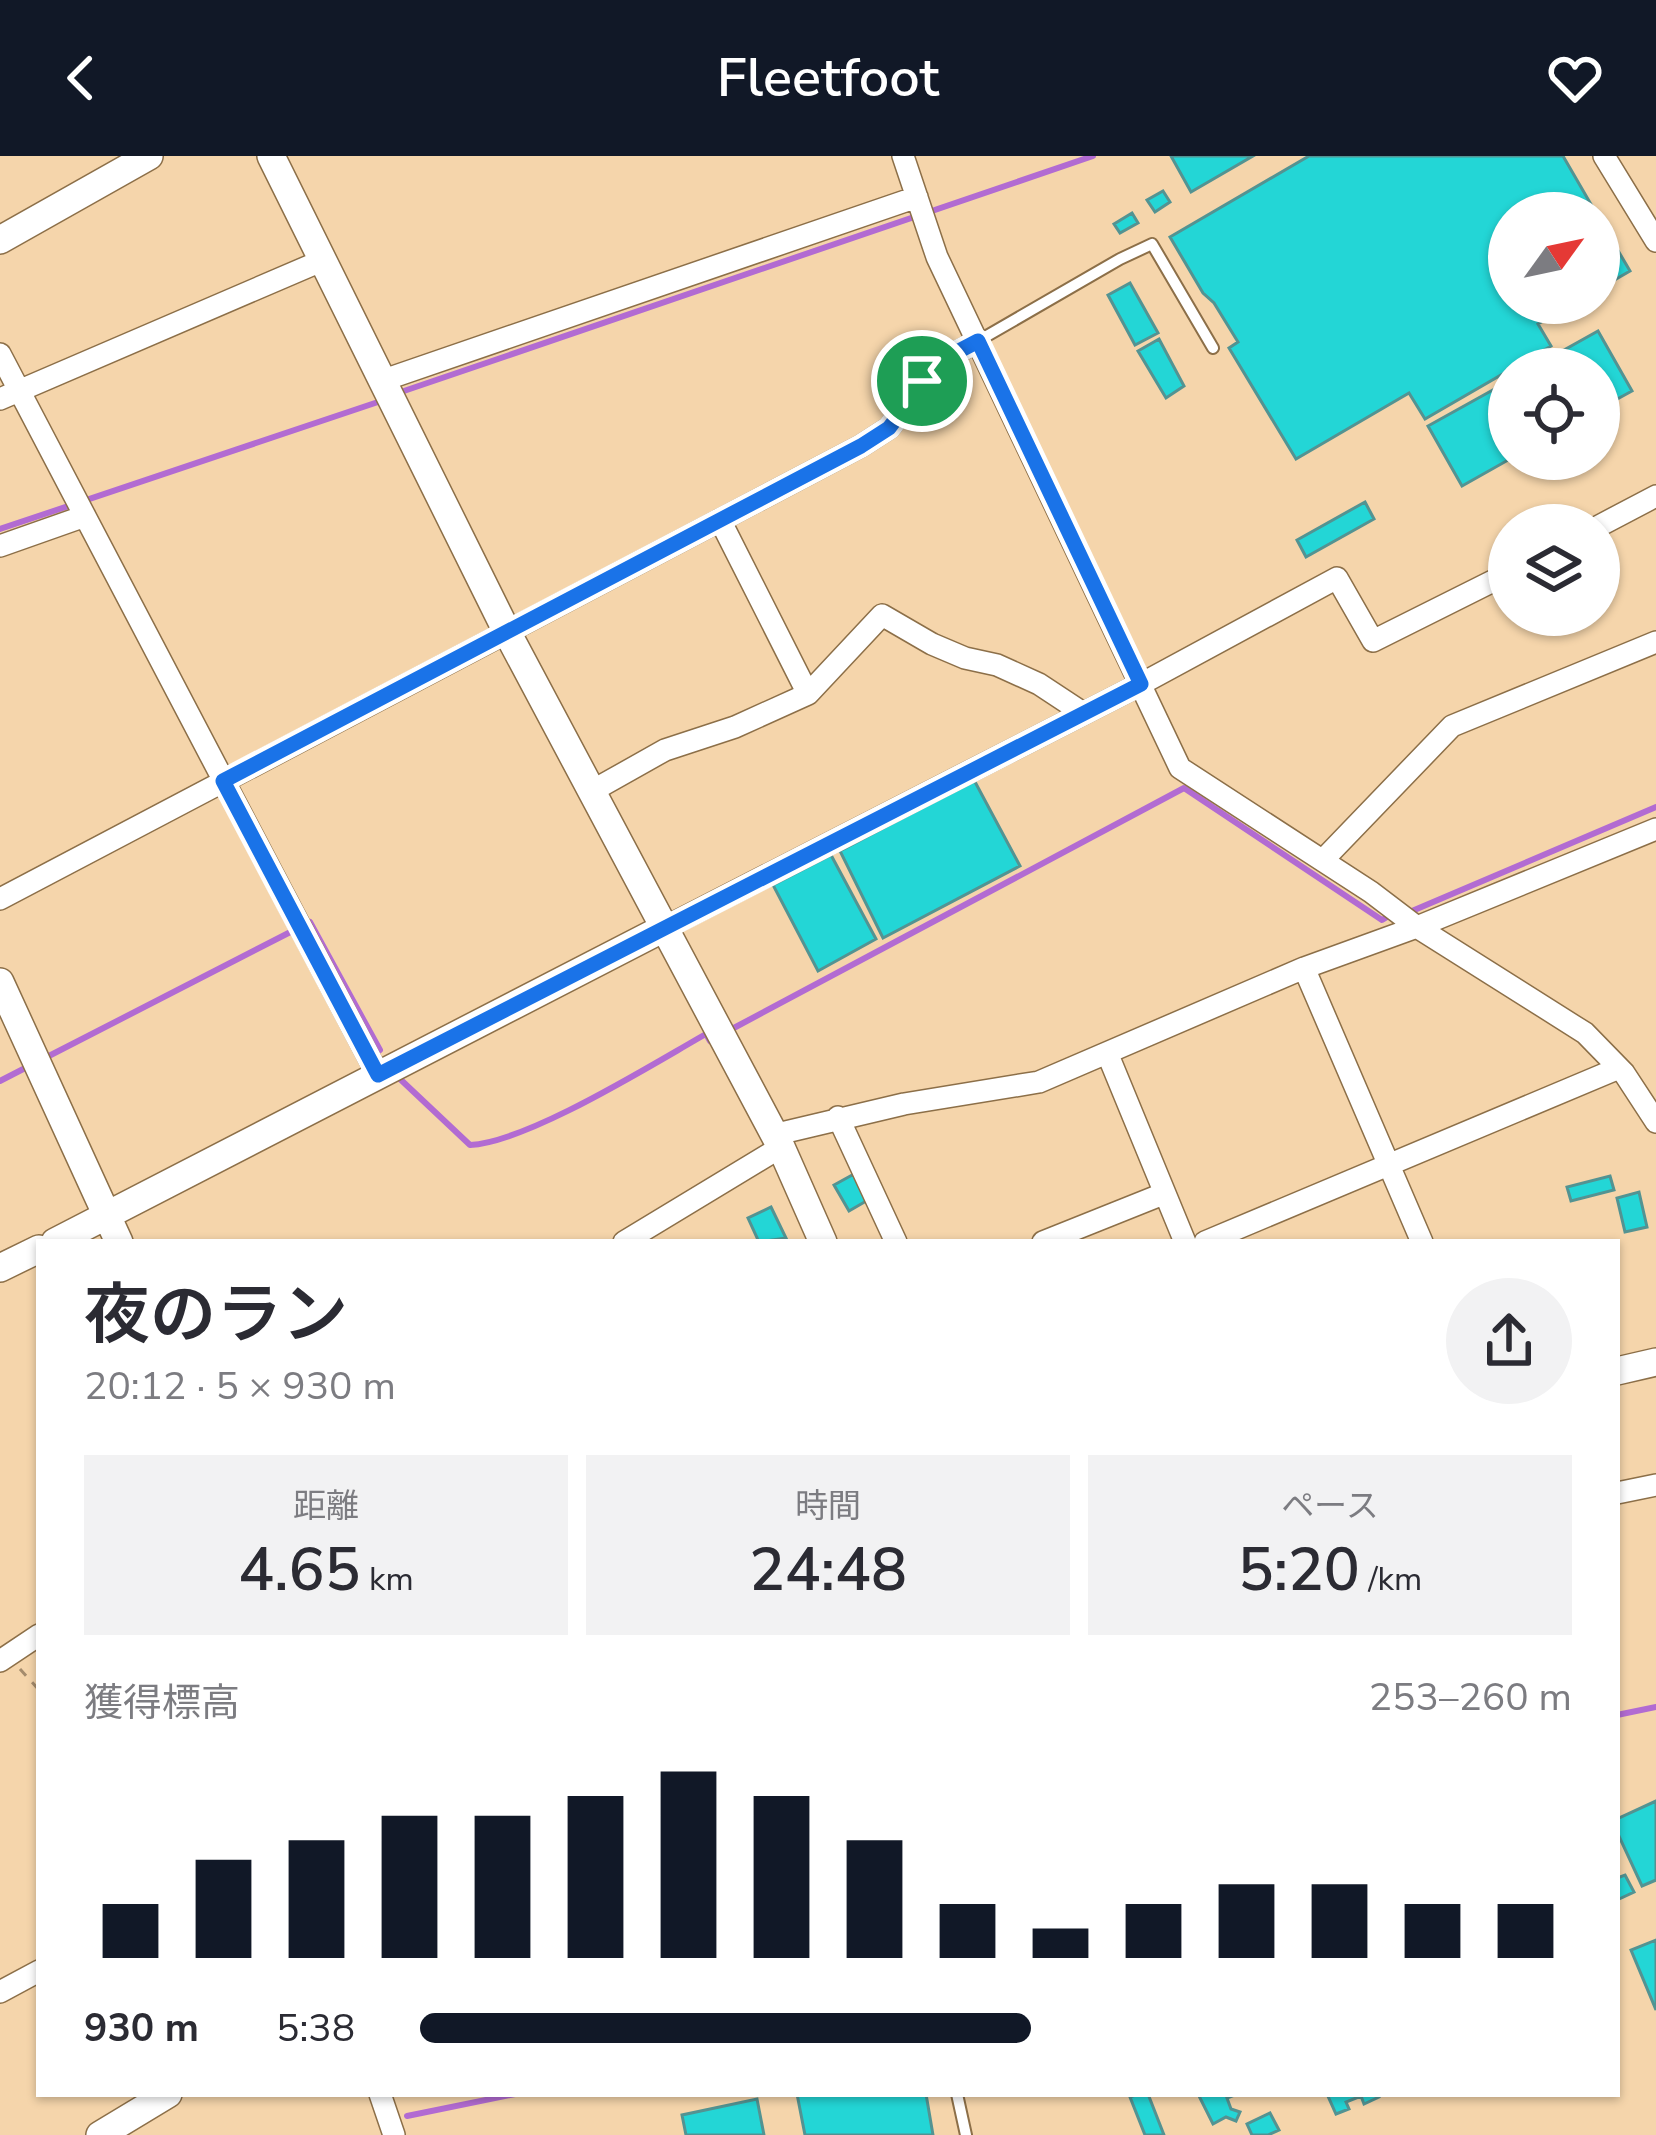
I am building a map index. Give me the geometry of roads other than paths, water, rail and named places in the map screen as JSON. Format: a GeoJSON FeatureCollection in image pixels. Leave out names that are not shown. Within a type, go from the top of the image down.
{"type":"FeatureCollection","features":[{"type":"Feature","properties":{"kind":"street"},"geometry":{"type":"LineString","coordinates":[[0,239],[149,156]]}},
{"type":"Feature","properties":{"kind":"street"},"geometry":{"type":"LineString","coordinates":[[271,156],[507,632],[777,1141],[822,1239]]}},
{"type":"Feature","properties":{"kind":"street"},"geometry":{"type":"LineString","coordinates":[[903,156],[927,226],[978,341],[1180,768],[1585,1033],[1618,1068],[1656,1123]]}},
{"type":"Feature","properties":{"kind":"street"},"geometry":{"type":"LineString","coordinates":[[1604,156],[1656,241]]}},
{"type":"Feature","properties":{"kind":"street"},"geometry":{"type":"LineString","coordinates":[[386,392],[918,200]]}},
{"type":"Feature","properties":{"kind":"street"},"geometry":{"type":"LineString","coordinates":[[10,395],[321,261]]}},
{"type":"Feature","properties":{"kind":"street"},"geometry":{"type":"LineString","coordinates":[[0,899],[889,428],[940,361],[978,341]]}},
{"type":"Feature","properties":{"kind":"street"},"geometry":{"type":"LineString","coordinates":[[0,354],[10,395],[84,514],[378,1075]]}},
{"type":"Feature","properties":{"kind":"street"},"geometry":{"type":"LineString","coordinates":[[1620,515],[1656,496]]}},
{"type":"Feature","properties":{"kind":"street"},"geometry":{"type":"LineString","coordinates":[[0,545],[84,514]]}},
{"type":"Feature","properties":{"kind":"street"},"geometry":{"type":"LineString","coordinates":[[720,520],[808,694]]}},
{"type":"Feature","properties":{"kind":"street"},"geometry":{"type":"LineString","coordinates":[[69,1239],[115,1229],[378,1075],[1141,684],[1337,578],[1372,641],[1488,583]]}},
{"type":"Feature","properties":{"kind":"street"},"geometry":{"type":"LineString","coordinates":[[592,791],[665,750],[735,727],[808,694],[882,615],[932,644],[1039,684],[1083,713]]}},
{"type":"Feature","properties":{"kind":"street"},"geometry":{"type":"LineString","coordinates":[[1323,860],[1452,726],[1656,642]]}},
{"type":"Feature","properties":{"kind":"street"},"geometry":{"type":"LineString","coordinates":[[629,1239],[777,1141],[838,1117],[1040,1082],[1304,968],[1656,830]]}},
{"type":"Feature","properties":{"kind":"street"},"geometry":{"type":"LineString","coordinates":[[1304,968],[1421,1239]]}},
{"type":"Feature","properties":{"kind":"street"},"geometry":{"type":"LineString","coordinates":[[0,982],[115,1229]]}},
{"type":"Feature","properties":{"kind":"street"},"geometry":{"type":"LineString","coordinates":[[1108,1055],[1183,1239]]}},
{"type":"Feature","properties":{"kind":"street"},"geometry":{"type":"LineString","coordinates":[[1212,1239],[1618,1068]]}},
{"type":"Feature","properties":{"kind":"street"},"geometry":{"type":"LineString","coordinates":[[838,1117],[895,1239]]}},
{"type":"Feature","properties":{"kind":"street"},"geometry":{"type":"LineString","coordinates":[[1050,1239],[1163,1194]]}},
{"type":"Feature","properties":{"kind":"street"},"geometry":{"type":"LineString","coordinates":[[0,1268],[36,1250]]}},
{"type":"Feature","properties":{"kind":"street"},"geometry":{"type":"LineString","coordinates":[[1620,1370],[1656,1362]]}},
{"type":"Feature","properties":{"kind":"street"},"geometry":{"type":"LineString","coordinates":[[1620,1492],[1656,1485]]}},
{"type":"Feature","properties":{"kind":"street"},"geometry":{"type":"LineString","coordinates":[[4,1658],[36,1637]]}},
{"type":"Feature","properties":{"kind":"street"},"geometry":{"type":"LineString","coordinates":[[0,1992],[36,1973]]}},
{"type":"Feature","properties":{"kind":"street"},"geometry":{"type":"LineString","coordinates":[[100,2135],[163,2097]]}},
{"type":"Feature","properties":{"kind":"street"},"geometry":{"type":"LineString","coordinates":[[381,2097],[394,2135]]}},
{"type":"Feature","properties":{"kind":"lane"},"geometry":{"type":"LineString","coordinates":[[978,341],[1152,244],[1213,348]]}},
{"type":"Feature","properties":{"kind":"lane"},"geometry":{"type":"LineString","coordinates":[[958,2097],[967,2135]]}},
{"type":"Feature","properties":{"kind":"waterway"},"geometry":{"type":"LineString","coordinates":[[398,393],[1093,156]]}},
{"type":"Feature","properties":{"kind":"waterway"},"geometry":{"type":"LineString","coordinates":[[0,529],[381,401]]}},
{"type":"Feature","properties":{"kind":"waterway"},"geometry":{"type":"LineString","coordinates":[[730,1030],[1184,788],[1382,920],[1387,917]]}},
{"type":"Feature","properties":{"kind":"waterway"},"geometry":{"type":"LineString","coordinates":[[1412,911],[1656,807]]}},
{"type":"Feature","properties":{"kind":"waterway"},"geometry":{"type":"LineString","coordinates":[[43,1059],[310,922],[380,1050]]}},
{"type":"Feature","properties":{"kind":"waterway"},"geometry":{"type":"LineString","coordinates":[[400,1079],[470,1145],[524,1131],[706,1034],[710,1041]]}},
{"type":"Feature","properties":{"kind":"waterway"},"geometry":{"type":"LineString","coordinates":[[0,1081],[31,1065]]}},
{"type":"Feature","properties":{"kind":"waterway"},"geometry":{"type":"LineString","coordinates":[[1620,1714],[1656,1707]]}},
{"type":"Feature","properties":{"kind":"waterway"},"geometry":{"type":"LineString","coordinates":[[407,2116],[500,2097]]}}]}
